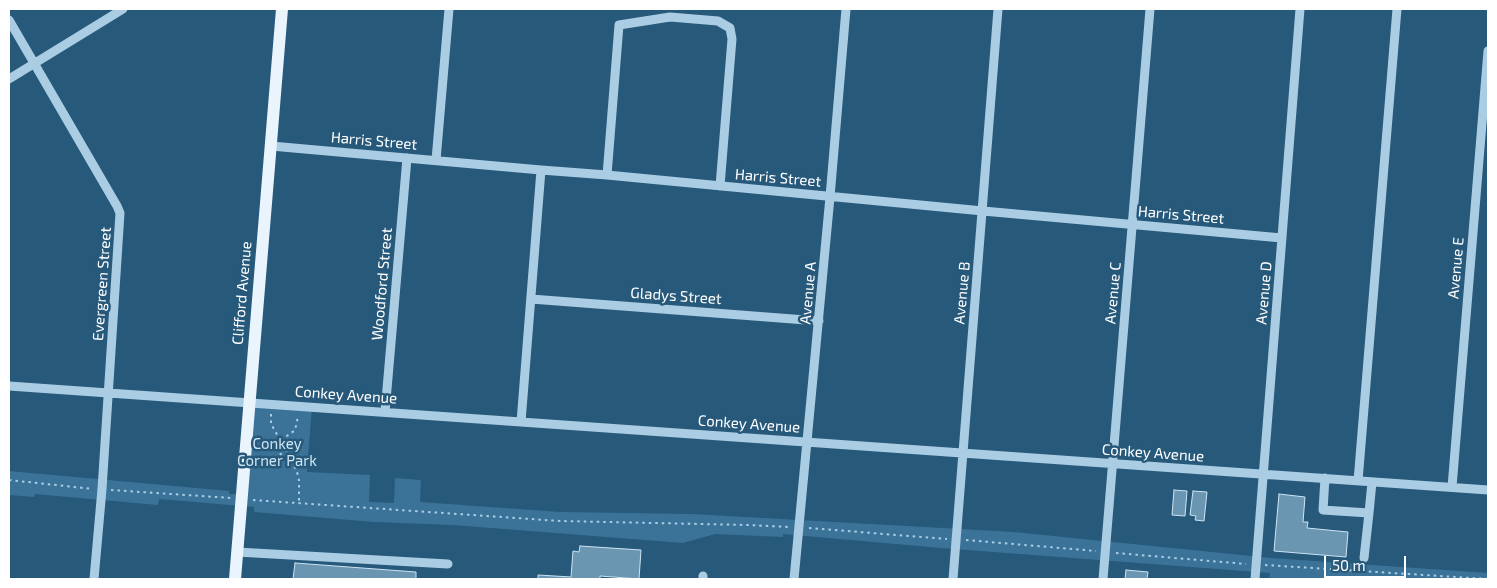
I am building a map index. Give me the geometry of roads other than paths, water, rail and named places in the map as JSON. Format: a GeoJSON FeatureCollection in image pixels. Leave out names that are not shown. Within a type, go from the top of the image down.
{"type":"FeatureCollection","features":[{"type":"Feature","properties":{"kind":"main road","name":"Clifford Avenue"},"geometry":{"type":"LineString","coordinates":[[235,579],[282,9]]}},
{"type":"Feature","properties":{"kind":"street"},"geometry":{"type":"LineString","coordinates":[[9,79],[123,9]]}},
{"type":"Feature","properties":{"kind":"street"},"geometry":{"type":"LineString","coordinates":[[436,160],[450,9]]}},
{"type":"Feature","properties":{"kind":"street","name":"Avenue A"},"geometry":{"type":"LineString","coordinates":[[794,579],[846,9]]}},
{"type":"Feature","properties":{"kind":"street","name":"Avenue B"},"geometry":{"type":"LineString","coordinates":[[954,579],[998,9]]}},
{"type":"Feature","properties":{"kind":"street","name":"Avenue C"},"geometry":{"type":"LineString","coordinates":[[1103,579],[1150,9]]}},
{"type":"Feature","properties":{"kind":"street","name":"Avenue D"},"geometry":{"type":"LineString","coordinates":[[1255,579],[1300,9]]}},
{"type":"Feature","properties":{"kind":"street"},"geometry":{"type":"LineString","coordinates":[[1358,481],[1397,9]]}},
{"type":"Feature","properties":{"kind":"street"},"geometry":{"type":"LineString","coordinates":[[607,174],[619,25],[670,17],[718,21],[730,28],[731,32],[720,186]]}},
{"type":"Feature","properties":{"kind":"street","name":"Evergreen Street"},"geometry":{"type":"LineString","coordinates":[[9,20],[120,213],[109,393],[94,579]]}},
{"type":"Feature","properties":{"kind":"street","name":"Avenue E"},"geometry":{"type":"LineString","coordinates":[[1452,487],[1488,51]]}},
{"type":"Feature","properties":{"kind":"street","name":"Harris Street"},"geometry":{"type":"LineString","coordinates":[[271,146],[607,174],[830,197],[1282,238]]}},
{"type":"Feature","properties":{"kind":"street","name":"Woodford Street"},"geometry":{"type":"LineString","coordinates":[[385,412],[407,158]]}},
{"type":"Feature","properties":{"kind":"street"},"geometry":{"type":"LineString","coordinates":[[521,422],[541,170]]}},
{"type":"Feature","properties":{"kind":"street","name":"Gladys Street"},"geometry":{"type":"LineString","coordinates":[[531,299],[819,320]]}},
{"type":"Feature","properties":{"kind":"street","name":"Conkey Avenue"},"geometry":{"type":"LineString","coordinates":[[9,386],[1488,490]]}},
{"type":"Feature","properties":{"kind":"street"},"geometry":{"type":"LineString","coordinates":[[1325,478],[1323,510],[1368,514]]}},
{"type":"Feature","properties":{"kind":"street"},"geometry":{"type":"LineString","coordinates":[[1364,558],[1372,482]]}},
{"type":"Feature","properties":{"kind":"street"},"geometry":{"type":"LineString","coordinates":[[237,552],[448,564]]}},
{"type":"Feature","properties":{"kind":"park label","name":"Conkey Corner Park"},"geometry":{"type":"Point","coordinates":[277,452]}}]}
